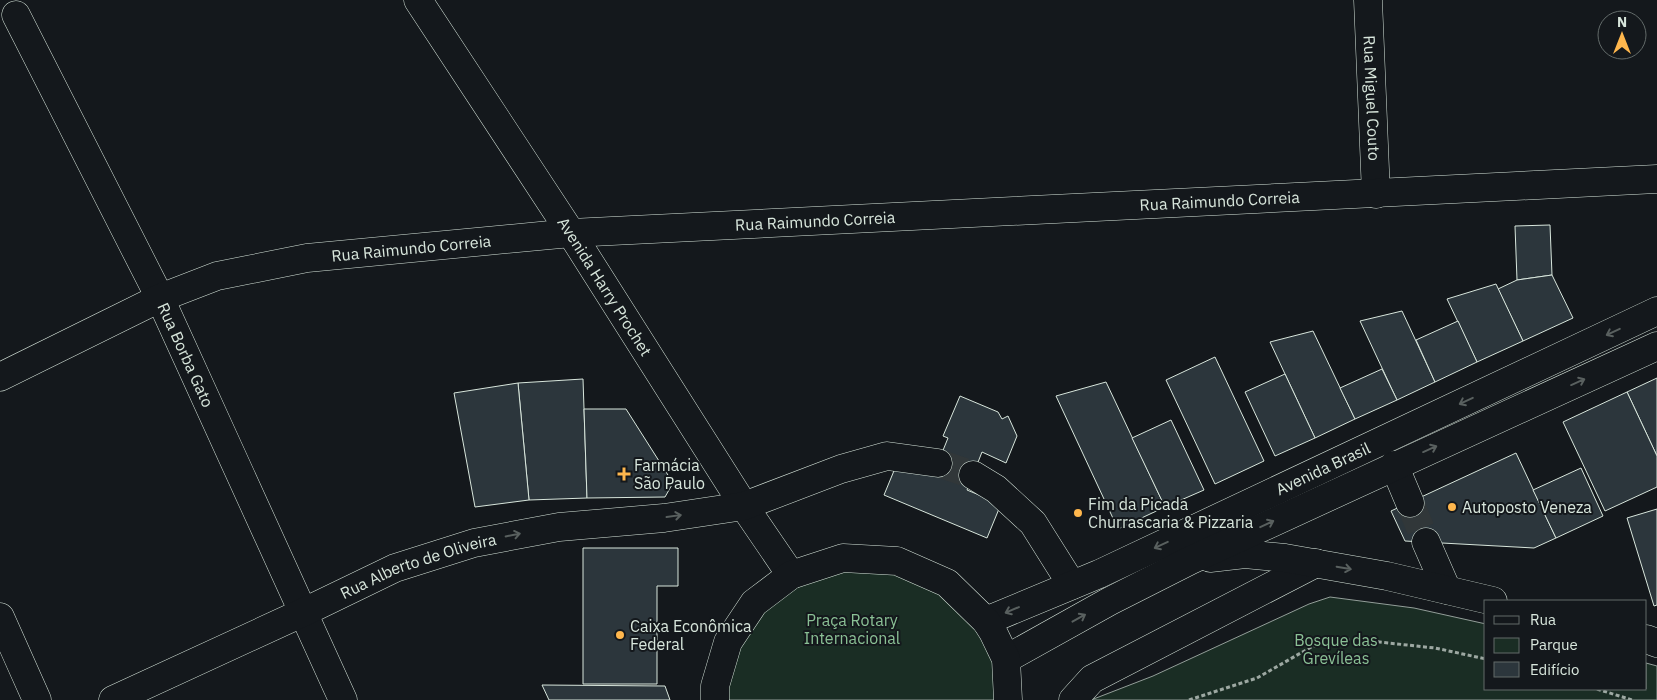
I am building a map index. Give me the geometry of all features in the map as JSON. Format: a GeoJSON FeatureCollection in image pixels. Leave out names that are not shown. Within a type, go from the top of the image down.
{"type":"FeatureCollection","features":[{"type":"Feature","properties":{"kind":"street","name":"Avenida Harry Prochet"},"geometry":{"type":"LineString","coordinates":[[418,0],[571,233],[744,506],[791,575]]}},
{"type":"Feature","properties":{"kind":"street","name":"Rua Miguel Couto"},"geometry":{"type":"LineString","coordinates":[[1368,0],[1376,194]]}},
{"type":"Feature","properties":{"kind":"street","name":"Rua Borba Gato"},"geometry":{"type":"LineString","coordinates":[[13,13],[160,298],[304,612],[342,700]]}},
{"type":"Feature","properties":{"kind":"street","name":"Rua Raimundo Correia"},"geometry":{"type":"LineString","coordinates":[[0,377],[160,298],[217,276],[307,258],[571,233],[1657,179]]}},
{"type":"Feature","properties":{"kind":"street","name":"Avenida Brasil"},"geometry":{"type":"LineString","coordinates":[[986,621],[1072,586],[1657,311]]}},
{"type":"Feature","properties":{"kind":"street","name":"Avenida Brasil"},"geometry":{"type":"LineString","coordinates":[[1006,659],[1110,601],[1191,560],[1394,465],[1657,346]]}},
{"type":"Feature","properties":{"kind":"street","name":"Rua Alberto de Oliveira"},"geometry":{"type":"LineString","coordinates":[[113,700],[395,568],[474,543],[560,527],[664,518],[744,506],[841,470],[887,456],[938,463]]}},
{"type":"Feature","properties":{"kind":"street"},"geometry":{"type":"LineString","coordinates":[[1394,465],[1410,503]]}},
{"type":"Feature","properties":{"kind":"street"},"geometry":{"type":"LineString","coordinates":[[973,475],[996,489],[1032,523],[1072,586]]}},
{"type":"Feature","properties":{"kind":"street"},"geometry":{"type":"LineString","coordinates":[[1426,542],[1447,590]]}},
{"type":"Feature","properties":{"kind":"street"},"geometry":{"type":"LineString","coordinates":[[1191,560],[1245,554],[1316,563],[1387,576],[1489,600]]}},
{"type":"Feature","properties":{"kind":"street"},"geometry":{"type":"LineString","coordinates":[[715,700],[715,686],[728,642],[754,604],[791,575],[843,558],[897,561],[947,583],[986,621],[1006,659],[1008,700]]}},
{"type":"Feature","properties":{"kind":"street"},"geometry":{"type":"LineString","coordinates":[[1073,700],[1092,679],[1316,563]]}},
{"type":"Feature","properties":{"kind":"street"},"geometry":{"type":"LineString","coordinates":[[0,617],[37,700]]}},
{"type":"Feature","properties":{"kind":"path"},"geometry":{"type":"LineString","coordinates":[[1189,700],[1257,678],[1312,646],[1351,639],[1435,648],[1484,659]]}},
{"type":"Feature","properties":{"kind":"path"},"geometry":{"type":"LineString","coordinates":[[1600,690],[1632,700]]}},
{"type":"Feature","properties":{"kind":"green space","name":"Praça Rotary Internacional"},"geometry":{"type":"Polygon","coordinates":[[[897,561],[986,621],[1008,700],[715,700],[728,642],[791,575],[897,561]]]}},
{"type":"Feature","properties":{"kind":"green space","name":"Bosque das Grevíleas"},"geometry":{"type":"Polygon","coordinates":[[[1330,597],[1414,608],[1484,624],[1484,690],[1647,690],[1647,663],[1657,666],[1657,700],[1091,700],[1153,676],[1309,604],[1330,597]]]}},
{"type":"Feature","properties":{"kind":"building"},"geometry":{"type":"Polygon","coordinates":[[[1550,225],[1552,275],[1517,280],[1515,226],[1550,225]]]}},
{"type":"Feature","properties":{"kind":"building"},"geometry":{"type":"Polygon","coordinates":[[[1552,275],[1573,318],[1523,341],[1498,289],[1517,280],[1552,275]]]}},
{"type":"Feature","properties":{"kind":"building"},"geometry":{"type":"Polygon","coordinates":[[[1496,284],[1523,341],[1477,362],[1447,299],[1496,284]]]}},
{"type":"Feature","properties":{"kind":"building"},"geometry":{"type":"Polygon","coordinates":[[[1402,311],[1435,382],[1397,400],[1360,321],[1402,311]]]}},
{"type":"Feature","properties":{"kind":"building"},"geometry":{"type":"Polygon","coordinates":[[[1458,321],[1477,362],[1435,382],[1416,340],[1458,321]]]}},
{"type":"Feature","properties":{"kind":"building"},"geometry":{"type":"Polygon","coordinates":[[[1313,331],[1355,419],[1315,438],[1270,342],[1313,331]]]}},
{"type":"Feature","properties":{"kind":"building"},"geometry":{"type":"Polygon","coordinates":[[[1215,357],[1264,461],[1215,484],[1166,380],[1215,357]]]}},
{"type":"Feature","properties":{"kind":"building"},"geometry":{"type":"Polygon","coordinates":[[[1382,369],[1397,400],[1355,419],[1340,388],[1382,369]]]}},
{"type":"Feature","properties":{"kind":"building"},"geometry":{"type":"Polygon","coordinates":[[[1285,374],[1315,438],[1275,456],[1245,392],[1285,374]]]}},
{"type":"Feature","properties":{"kind":"building"},"geometry":{"type":"Polygon","coordinates":[[[1657,378],[1657,456],[1627,392],[1657,378]]]}},
{"type":"Feature","properties":{"kind":"building"},"geometry":{"type":"Polygon","coordinates":[[[583,379],[587,498],[529,500],[518,383],[583,379]]]}},
{"type":"Feature","properties":{"kind":"building"},"geometry":{"type":"Polygon","coordinates":[[[1106,382],[1165,507],[1118,529],[1056,396],[1106,382]]]}},
{"type":"Feature","properties":{"kind":"building"},"geometry":{"type":"Polygon","coordinates":[[[518,383],[529,500],[475,507],[454,393],[518,383]]]}},
{"type":"Feature","properties":{"kind":"building"},"geometry":{"type":"Polygon","coordinates":[[[1627,392],[1657,456],[1657,487],[1605,511],[1563,422],[1627,392]]]}},
{"type":"Feature","properties":{"kind":"building"},"geometry":{"type":"Polygon","coordinates":[[[960,396],[998,412],[1002,419],[1008,416],[1017,436],[1006,463],[982,452],[967,490],[1001,504],[987,538],[884,495],[898,461],[933,475],[948,438],[943,436],[960,396]]]}},
{"type":"Feature","properties":{"kind":"building"},"geometry":{"type":"Polygon","coordinates":[[[584,409],[626,409],[673,483],[665,497],[587,498],[584,409]]]}},
{"type":"Feature","properties":{"kind":"building"},"geometry":{"type":"Polygon","coordinates":[[[1171,420],[1204,490],[1165,507],[1132,438],[1171,420]]]}},
{"type":"Feature","properties":{"kind":"building"},"geometry":{"type":"Polygon","coordinates":[[[1516,453],[1556,538],[1534,548],[1405,541],[1391,511],[1516,453]]]}},
{"type":"Feature","properties":{"kind":"building"},"geometry":{"type":"Polygon","coordinates":[[[1581,468],[1603,516],[1556,538],[1533,490],[1581,468]]]}},
{"type":"Feature","properties":{"kind":"building"},"geometry":{"type":"Polygon","coordinates":[[[1657,509],[1657,605],[1654,606],[1627,518],[1657,509]]]}},
{"type":"Feature","properties":{"kind":"building","name":"Caixa Econômica Federal"},"geometry":{"type":"Polygon","coordinates":[[[583,548],[678,548],[678,586],[657,586],[657,684],[583,684],[583,548]]]}},
{"type":"Feature","properties":{"kind":"building"},"geometry":{"type":"Polygon","coordinates":[[[542,685],[665,686],[670,700],[549,700],[542,685]]]}},
{"type":"Feature","properties":{"kind":"tunnel"},"geometry":{"type":"LineString","coordinates":[[938,463],[973,475]]}},
{"type":"Feature","properties":{"kind":"tunnel"},"geometry":{"type":"LineString","coordinates":[[1410,503],[1426,542]]}},
{"type":"Feature","properties":{"kind":"place","name":"Farmácia São Paulo"},"geometry":{"type":"Point","coordinates":[624,474]}},
{"type":"Feature","properties":{"kind":"place","name":"Autoposto Veneza"},"geometry":{"type":"Point","coordinates":[1452,507]}},
{"type":"Feature","properties":{"kind":"place","name":"Fim da Picada Churrascaria & Pizzaria"},"geometry":{"type":"Point","coordinates":[1078,513]}},
{"type":"Feature","properties":{"kind":"place","name":"Caixa Econômica Federal"},"geometry":{"type":"Point","coordinates":[620,635]}}]}
